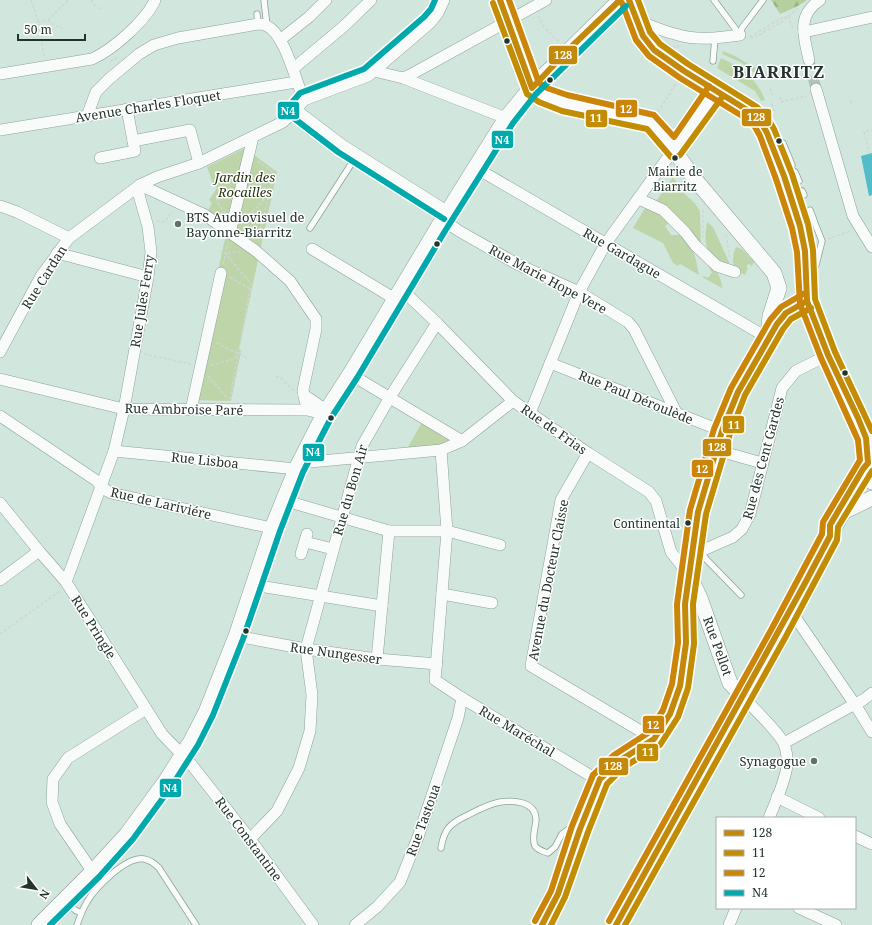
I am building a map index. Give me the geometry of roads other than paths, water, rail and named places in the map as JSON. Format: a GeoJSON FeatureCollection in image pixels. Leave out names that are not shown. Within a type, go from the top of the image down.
{"type":"FeatureCollection","features":[{"type":"Feature","properties":{"kind":"main road"},"geometry":{"type":"LineString","coordinates":[[500,0],[532,88],[543,95],[565,103],[651,122],[710,198],[774,273],[779,284],[779,288],[768,325],[768,338]]}},
{"type":"Feature","properties":{"kind":"main road"},"geometry":{"type":"LineString","coordinates":[[39,925],[93,871],[132,828],[183,755],[206,712],[236,636],[272,528],[283,500],[324,414],[506,118],[568,50],[620,0]]}},
{"type":"Feature","properties":{"kind":"main road"},"geometry":{"type":"LineString","coordinates":[[629,0],[643,36],[654,50],[755,116],[767,133],[784,176],[800,226],[805,251],[807,301],[828,355],[866,438],[868,463],[872,482]]}},
{"type":"Feature","properties":{"kind":"main road"},"geometry":{"type":"LineString","coordinates":[[542,925],[558,894],[580,829],[600,780],[619,761],[654,739],[670,714],[680,686],[686,643],[685,604],[689,575],[697,551],[698,512],[722,431],[738,392],[777,324],[786,313],[807,301]]}},
{"type":"Feature","properties":{"kind":"main road"},"geometry":{"type":"LineString","coordinates":[[616,925],[647,866],[791,611],[843,512],[872,498]]}},
{"type":"Feature","properties":{"kind":"main road","name":"Rue Pellot"},"geometry":{"type":"LineString","coordinates":[[689,575],[700,598],[730,683],[743,697]]}},
{"type":"Feature","properties":{"kind":"street"},"geometry":{"type":"LineString","coordinates":[[0,74],[92,60],[132,31],[155,0]]}},
{"type":"Feature","properties":{"kind":"street"},"geometry":{"type":"LineString","coordinates":[[280,40],[309,17],[326,0]]}},
{"type":"Feature","properties":{"kind":"street"},"geometry":{"type":"LineString","coordinates":[[294,68],[343,27],[371,0]]}},
{"type":"Feature","properties":{"kind":"street"},"geometry":{"type":"LineString","coordinates":[[140,185],[157,177],[199,163],[283,122],[304,100],[368,76],[430,23],[438,13],[444,0]]}},
{"type":"Feature","properties":{"kind":"street"},"geometry":{"type":"LineString","coordinates":[[403,78],[410,76],[546,0]]}},
{"type":"Feature","properties":{"kind":"street"},"geometry":{"type":"LineString","coordinates":[[809,60],[804,24],[812,5],[820,0]]}},
{"type":"Feature","properties":{"kind":"street"},"geometry":{"type":"LineString","coordinates":[[804,32],[872,17]]}},
{"type":"Feature","properties":{"kind":"street"},"geometry":{"type":"LineString","coordinates":[[636,20],[676,35],[715,38],[745,36]]}},
{"type":"Feature","properties":{"kind":"street"},"geometry":{"type":"LineString","coordinates":[[87,116],[96,92],[139,54],[154,45],[178,38],[261,21],[275,32],[280,40],[294,68],[296,82],[304,100]]}},
{"type":"Feature","properties":{"kind":"street"},"geometry":{"type":"LineString","coordinates":[[374,71],[403,78],[506,118]]}},
{"type":"Feature","properties":{"kind":"street","name":"Avenue Charles Floquet"},"geometry":{"type":"LineString","coordinates":[[0,130],[296,82]]}},
{"type":"Feature","properties":{"kind":"street"},"geometry":{"type":"LineString","coordinates":[[530,413],[579,292],[606,242],[716,91]]}},
{"type":"Feature","properties":{"kind":"street"},"geometry":{"type":"LineString","coordinates":[[814,92],[853,216],[872,247]]}},
{"type":"Feature","properties":{"kind":"street"},"geometry":{"type":"LineString","coordinates":[[100,158],[135,151],[127,109]]}},
{"type":"Feature","properties":{"kind":"street","name":"Rue Marie Hope Vere"},"geometry":{"type":"LineString","coordinates":[[296,110],[342,145],[445,216],[459,231],[517,264],[579,292],[628,322],[634,329],[676,412]]}},
{"type":"Feature","properties":{"kind":"street"},"geometry":{"type":"LineString","coordinates":[[134,140],[190,130],[199,163]]}},
{"type":"Feature","properties":{"kind":"street"},"geometry":{"type":"LineString","coordinates":[[230,233],[253,137]]}},
{"type":"Feature","properties":{"kind":"street","name":"Rue Gardague"},"geometry":{"type":"LineString","coordinates":[[476,168],[606,242],[768,338]]}},
{"type":"Feature","properties":{"kind":"street"},"geometry":{"type":"LineString","coordinates":[[140,185],[204,215],[256,251],[290,281],[316,319],[316,329],[303,390],[299,393]]}},
{"type":"Feature","properties":{"kind":"street","name":"Rue Cardan"},"geometry":{"type":"LineString","coordinates":[[0,352],[41,276],[69,238],[140,185]]}},
{"type":"Feature","properties":{"kind":"street","name":"Rue Jules Ferry"},"geometry":{"type":"LineString","coordinates":[[67,584],[114,451],[124,409],[148,277],[151,252],[148,227],[139,195],[140,185]]}},
{"type":"Feature","properties":{"kind":"street"},"geometry":{"type":"LineString","coordinates":[[638,199],[663,210],[685,232],[695,245],[717,266],[734,272]]}},
{"type":"Feature","properties":{"kind":"street"},"geometry":{"type":"LineString","coordinates":[[0,206],[17,212],[69,238]]}},
{"type":"Feature","properties":{"kind":"street","name":"Rue de Frias"},"geometry":{"type":"LineString","coordinates":[[312,249],[398,294],[437,323],[513,401],[588,453],[649,492],[656,501],[671,552],[689,575]]}},
{"type":"Feature","properties":{"kind":"street"},"geometry":{"type":"LineString","coordinates":[[57,253],[148,277]]}},
{"type":"Feature","properties":{"kind":"street"},"geometry":{"type":"LineString","coordinates":[[191,410],[221,273]]}},
{"type":"Feature","properties":{"kind":"street","name":"Rue du Bon Air"},"geometry":{"type":"LineString","coordinates":[[306,650],[362,446],[390,397],[437,323]]}},
{"type":"Feature","properties":{"kind":"street","name":"Rue des Cent Gardes"},"geometry":{"type":"LineString","coordinates":[[697,551],[733,537],[742,529],[750,514],[782,388],[796,371],[828,355]]}},
{"type":"Feature","properties":{"kind":"street","name":"Rue Paul Déroulède"},"geometry":{"type":"LineString","coordinates":[[550,363],[722,431]]}},
{"type":"Feature","properties":{"kind":"street"},"geometry":{"type":"LineString","coordinates":[[350,374],[462,442]]}},
{"type":"Feature","properties":{"kind":"street","name":"Rue Ambroise Paré"},"geometry":{"type":"LineString","coordinates":[[0,379],[124,409],[307,410],[324,414]]}},
{"type":"Feature","properties":{"kind":"street"},"geometry":{"type":"LineString","coordinates":[[299,393],[307,410]]}},
{"type":"Feature","properties":{"kind":"street"},"geometry":{"type":"LineString","coordinates":[[299,393],[323,408],[324,414]]}},
{"type":"Feature","properties":{"kind":"street","name":"Rue Lisboa"},"geometry":{"type":"LineString","coordinates":[[114,451],[298,466],[358,458],[441,450],[462,442],[513,401]]}},
{"type":"Feature","properties":{"kind":"street","name":"Rue de Lariviére"},"geometry":{"type":"LineString","coordinates":[[0,416],[97,481],[101,487],[111,493],[272,528]]}},
{"type":"Feature","properties":{"kind":"street"},"geometry":{"type":"LineString","coordinates":[[437,664],[447,531],[441,450]]}},
{"type":"Feature","properties":{"kind":"street"},"geometry":{"type":"LineString","coordinates":[[716,450],[762,463]]}},
{"type":"Feature","properties":{"kind":"street","name":"Avenue du Docteur Claisse"},"geometry":{"type":"LineString","coordinates":[[588,453],[561,500],[531,666],[654,739]]}},
{"type":"Feature","properties":{"kind":"street"},"geometry":{"type":"LineString","coordinates":[[283,500],[389,531],[447,531],[500,545]]}},
{"type":"Feature","properties":{"kind":"street","name":"Rue Pringle"},"geometry":{"type":"LineString","coordinates":[[0,503],[67,584],[162,734],[183,755]]}},
{"type":"Feature","properties":{"kind":"street"},"geometry":{"type":"LineString","coordinates":[[377,659],[389,531]]}},
{"type":"Feature","properties":{"kind":"street"},"geometry":{"type":"LineString","coordinates":[[301,554],[306,538],[333,549]]}},
{"type":"Feature","properties":{"kind":"street"},"geometry":{"type":"LineString","coordinates":[[0,580],[39,551]]}},
{"type":"Feature","properties":{"kind":"street"},"geometry":{"type":"LineString","coordinates":[[253,585],[382,606]]}},
{"type":"Feature","properties":{"kind":"street"},"geometry":{"type":"LineString","coordinates":[[442,594],[492,603]]}},
{"type":"Feature","properties":{"kind":"street"},"geometry":{"type":"LineString","coordinates":[[791,611],[855,704],[872,732]]}},
{"type":"Feature","properties":{"kind":"street","name":"Rue Nungesser"},"geometry":{"type":"LineString","coordinates":[[236,636],[306,650],[377,659],[437,664]]}},
{"type":"Feature","properties":{"kind":"street"},"geometry":{"type":"LineString","coordinates":[[250,838],[277,810],[299,768],[308,739],[310,731],[312,695],[306,650]]}},
{"type":"Feature","properties":{"kind":"street","name":"Rue Maréchal"},"geometry":{"type":"LineString","coordinates":[[437,664],[435,680],[462,698],[600,780]]}},
{"type":"Feature","properties":{"kind":"street"},"geometry":{"type":"LineString","coordinates":[[784,743],[863,700],[872,693]]}},
{"type":"Feature","properties":{"kind":"street","name":"Rue Pellot"},"geometry":{"type":"LineString","coordinates":[[743,697],[771,726],[784,743],[787,765],[769,817]]}},
{"type":"Feature","properties":{"kind":"street","name":"Rue Tastoua"},"geometry":{"type":"LineString","coordinates":[[355,925],[377,907],[400,882],[418,837],[458,718],[462,698]]}},
{"type":"Feature","properties":{"kind":"street"},"geometry":{"type":"LineString","coordinates":[[93,871],[60,824],[52,802],[54,779],[68,758],[146,709]]}},
{"type":"Feature","properties":{"kind":"street","name":"Rue Constantine"},"geometry":{"type":"LineString","coordinates":[[183,755],[250,838],[313,925]]}},
{"type":"Feature","properties":{"kind":"street"},"geometry":{"type":"LineString","coordinates":[[777,797],[817,817]]}},
{"type":"Feature","properties":{"kind":"street"},"geometry":{"type":"LineString","coordinates":[[856,836],[872,844]]}},
{"type":"Feature","properties":{"kind":"street"},"geometry":{"type":"LineString","coordinates":[[729,925],[736,909]]}},
{"type":"Feature","properties":{"kind":"street"},"geometry":{"type":"LineString","coordinates":[[802,909],[836,925]]}},
{"type":"Feature","properties":{"kind":"lane"},"geometry":{"type":"LineString","coordinates":[[261,21],[264,0]]}},
{"type":"Feature","properties":{"kind":"lane"},"geometry":{"type":"LineString","coordinates":[[714,0],[745,36]]}},
{"type":"Feature","properties":{"kind":"lane"},"geometry":{"type":"LineString","coordinates":[[745,36],[742,28],[762,0]]}},
{"type":"Feature","properties":{"kind":"lane"},"geometry":{"type":"LineString","coordinates":[[713,61],[715,38]]}},
{"type":"Feature","properties":{"kind":"lane"},"geometry":{"type":"LineString","coordinates":[[783,143],[792,165]]}},
{"type":"Feature","properties":{"kind":"lane"},"geometry":{"type":"LineString","coordinates":[[310,228],[357,154]]}},
{"type":"Feature","properties":{"kind":"lane"},"geometry":{"type":"LineString","coordinates":[[795,172],[798,181]]}},
{"type":"Feature","properties":{"kind":"lane"},"geometry":{"type":"LineString","coordinates":[[806,273],[816,265],[822,241],[810,210]]}},
{"type":"Feature","properties":{"kind":"lane"},"geometry":{"type":"LineString","coordinates":[[830,536],[830,525],[868,463]]}},
{"type":"Feature","properties":{"kind":"lane"},"geometry":{"type":"LineString","coordinates":[[697,551],[741,595]]}},
{"type":"Feature","properties":{"kind":"lane"},"geometry":{"type":"LineString","coordinates":[[441,848],[444,834],[452,824],[464,817],[499,802],[517,801],[527,804],[533,809],[536,818],[534,844],[539,850],[548,853],[555,848],[562,834],[569,829],[580,829]]}},
{"type":"Feature","properties":{"kind":"lane"},"geometry":{"type":"LineString","coordinates":[[77,925],[87,901],[121,867],[135,859],[143,859],[152,862],[159,868],[196,925]]}},
{"type":"Feature","properties":{"kind":"lane"},"geometry":{"type":"LineString","coordinates":[[64,900],[81,914]]}},
{"type":"Feature","properties":{"kind":"water"},"geometry":{"type":"Polygon","coordinates":[[[872,153],[872,195],[869,196],[861,156],[872,153]]]}},
{"type":"Feature","properties":{"kind":"tunnel"},"geometry":{"type":"LineString","coordinates":[[809,60],[816,89]]}},
{"type":"Feature","properties":{"kind":"place","name":"Mairie de Biarritz"},"geometry":{"type":"Point","coordinates":[675,158]}},
{"type":"Feature","properties":{"kind":"place","name":"BTS Audiovisuel de Bayonne-Biarritz"},"geometry":{"type":"Point","coordinates":[178,224]}},
{"type":"Feature","properties":{"kind":"place","name":"Continental"},"geometry":{"type":"Point","coordinates":[688,523]}},
{"type":"Feature","properties":{"kind":"place","name":"Synagogue"},"geometry":{"type":"Point","coordinates":[814,761]}},
{"type":"Feature","properties":{"kind":"district","name":"BIARRITZ"},"geometry":{"type":"Point","coordinates":[779,72]}},
{"type":"Feature","properties":{"kind":"park label","name":"Jardin des Rocailles"},"geometry":{"type":"Point","coordinates":[245,184]}}]}
